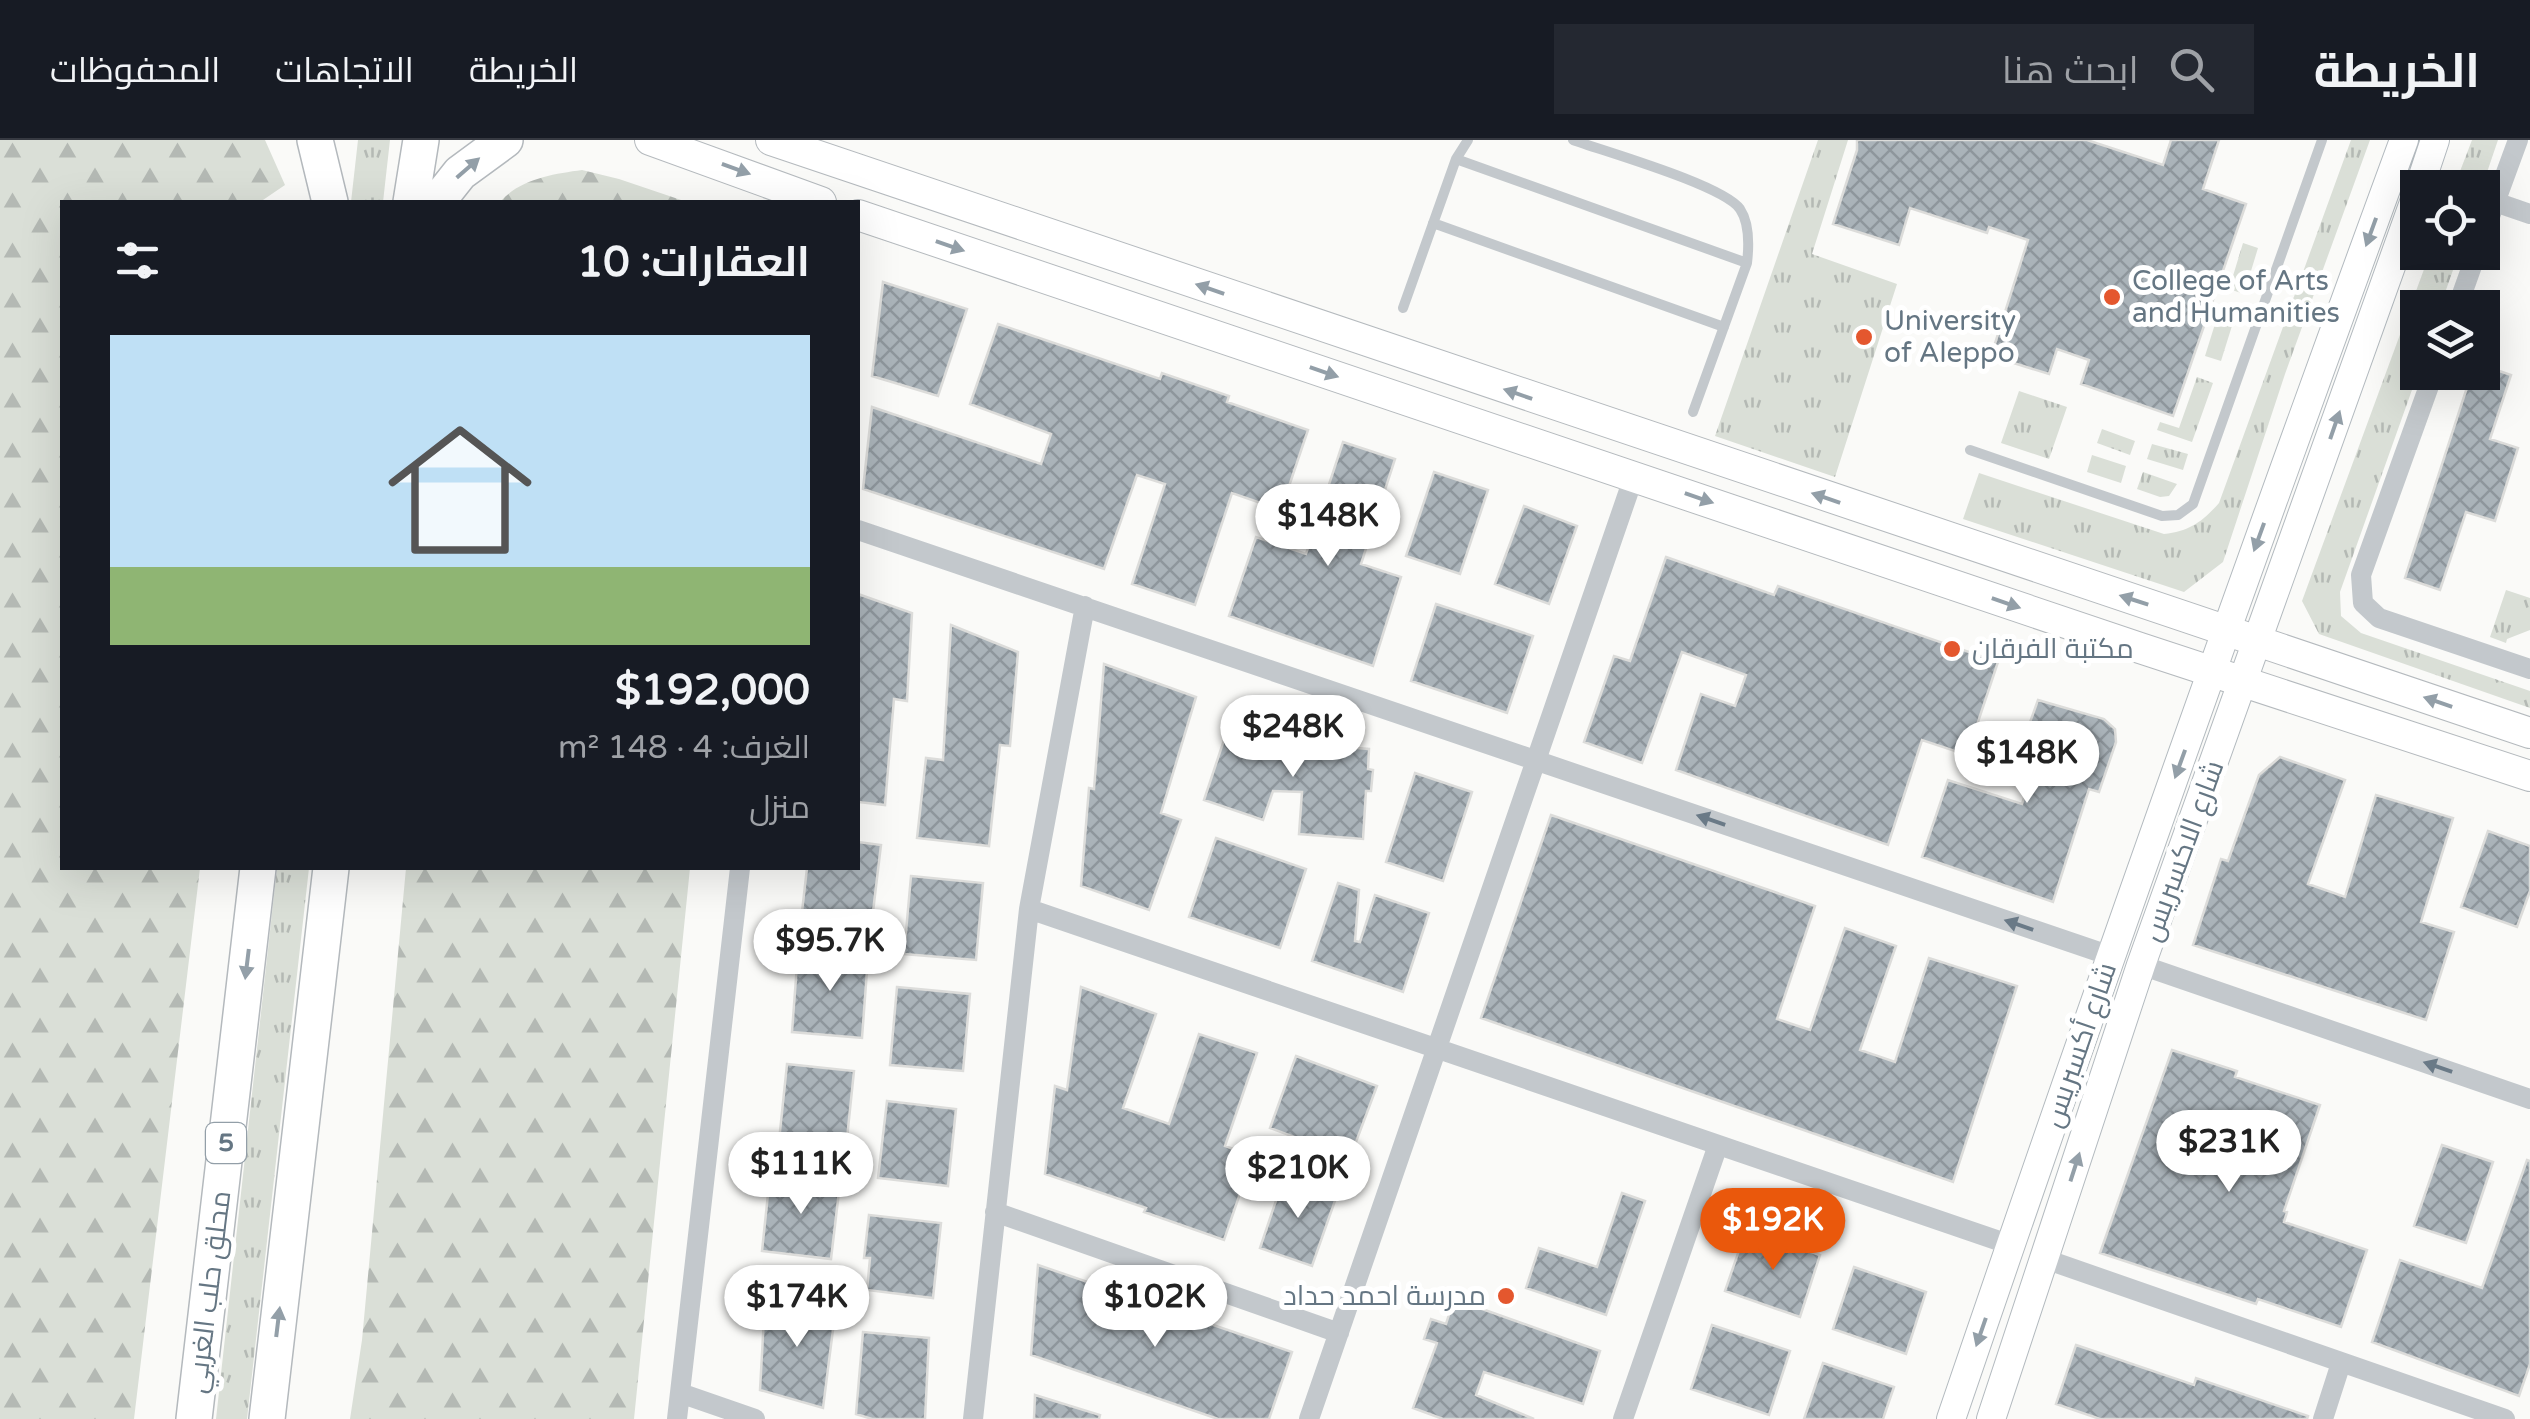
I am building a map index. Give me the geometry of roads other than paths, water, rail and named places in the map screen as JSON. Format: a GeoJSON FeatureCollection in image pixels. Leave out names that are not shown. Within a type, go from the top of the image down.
{"type":"FeatureCollection","features":[{"type":"Feature","properties":{"kind":"highway"},"geometry":{"type":"LineString","coordinates":[[315,140],[332,200]]}},
{"type":"Feature","properties":{"kind":"highway"},"geometry":{"type":"LineString","coordinates":[[333,200],[343,140]]}},
{"type":"Feature","properties":{"kind":"highway"},"geometry":{"type":"LineString","coordinates":[[410,200],[420,140]]}},
{"type":"Feature","properties":{"kind":"highway"},"geometry":{"type":"LineString","coordinates":[[439,200],[460,173],[505,140]]}},
{"type":"Feature","properties":{"kind":"highway","name":"محلق حلب الغربي"},"geometry":{"type":"LineString","coordinates":[[194,1419],[258,870]]}},
{"type":"Feature","properties":{"kind":"highway"},"geometry":{"type":"LineString","coordinates":[[267,1419],[331,870]]}},
{"type":"Feature","properties":{"kind":"main road"},"geometry":{"type":"LineString","coordinates":[[650,140],[762,178],[809,200]]}},
{"type":"Feature","properties":{"kind":"main road"},"geometry":{"type":"LineString","coordinates":[[771,140],[818,148],[2530,733]]}},
{"type":"Feature","properties":{"kind":"main road"},"geometry":{"type":"LineString","coordinates":[[860,216],[2530,776]]}},
{"type":"Feature","properties":{"kind":"street","name":"شارع أكسبريس"},"geometry":{"type":"LineString","coordinates":[[1951,1419],[2111,956],[2404,140]]}},
{"type":"Feature","properties":{"kind":"street","name":"شارع الاكسبريس"},"geometry":{"type":"LineString","coordinates":[[2425,170],[2436,140]]}},
{"type":"Feature","properties":{"kind":"street"},"geometry":{"type":"LineString","coordinates":[[2500,189],[2518,140]]}},
{"type":"Feature","properties":{"kind":"street"},"geometry":{"type":"LineString","coordinates":[[2500,204],[2530,214]]}},
{"type":"Feature","properties":{"kind":"street","name":"شارع الاكسبريس"},"geometry":{"type":"LineString","coordinates":[[1991,1419],[2142,965],[2400,240]]}},
{"type":"Feature","properties":{"kind":"street"},"geometry":{"type":"LineString","coordinates":[[2428,390],[2361,575],[2363,604],[2379,618],[2530,669]]}},
{"type":"Feature","properties":{"kind":"street"},"geometry":{"type":"LineString","coordinates":[[1310,1419],[1634,476]]}},
{"type":"Feature","properties":{"kind":"street"},"geometry":{"type":"LineString","coordinates":[[860,531],[2111,956]]}},
{"type":"Feature","properties":{"kind":"street"},"geometry":{"type":"LineString","coordinates":[[972,1419],[1029,909],[1084,606]]}},
{"type":"Feature","properties":{"kind":"street"},"geometry":{"type":"LineString","coordinates":[[677,1419],[740,870]]}},
{"type":"Feature","properties":{"kind":"street"},"geometry":{"type":"LineString","coordinates":[[1029,909],[2010,1245]]}},
{"type":"Feature","properties":{"kind":"street"},"geometry":{"type":"LineString","coordinates":[[2142,965],[2530,1099]]}},
{"type":"Feature","properties":{"kind":"street"},"geometry":{"type":"LineString","coordinates":[[1624,1419],[1718,1145]]}},
{"type":"Feature","properties":{"kind":"street"},"geometry":{"type":"LineString","coordinates":[[995,1212],[1339,1333]]}},
{"type":"Feature","properties":{"kind":"street"},"geometry":{"type":"LineString","coordinates":[[2045,1259],[2505,1419]]}},
{"type":"Feature","properties":{"kind":"street"},"geometry":{"type":"LineString","coordinates":[[2322,1419],[2341,1364]]}},
{"type":"Feature","properties":{"kind":"street"},"geometry":{"type":"LineString","coordinates":[[680,1393],[755,1419]]}},
{"type":"Feature","properties":{"kind":"lane"},"geometry":{"type":"LineString","coordinates":[[1403,308],[1456,159],[1468,140]]}},
{"type":"Feature","properties":{"kind":"lane"},"geometry":{"type":"LineString","coordinates":[[1573,140],[1718,192],[1740,210],[1749,240],[1747,263],[1693,412]]}},
{"type":"Feature","properties":{"kind":"lane"},"geometry":{"type":"LineString","coordinates":[[1970,450],[2162,516],[2178,515],[2193,504],[2322,140]]}},
{"type":"Feature","properties":{"kind":"lane"},"geometry":{"type":"LineString","coordinates":[[1456,159],[1747,263]]}},
{"type":"Feature","properties":{"kind":"lane"},"geometry":{"type":"LineString","coordinates":[[1433,224],[1724,328]]}},
{"type":"Feature","properties":{"kind":"place","name":"College of Arts and Humanities"},"geometry":{"type":"Point","coordinates":[2112,297]}},
{"type":"Feature","properties":{"kind":"place","name":"University of Aleppo"},"geometry":{"type":"Point","coordinates":[1864,337]}},
{"type":"Feature","properties":{"kind":"place","name":"مكتبة الفرقان"},"geometry":{"type":"Point","coordinates":[1952,649]}},
{"type":"Feature","properties":{"kind":"place","name":"مدرسة احمد حداد"},"geometry":{"type":"Point","coordinates":[1506,1296]}}]}
